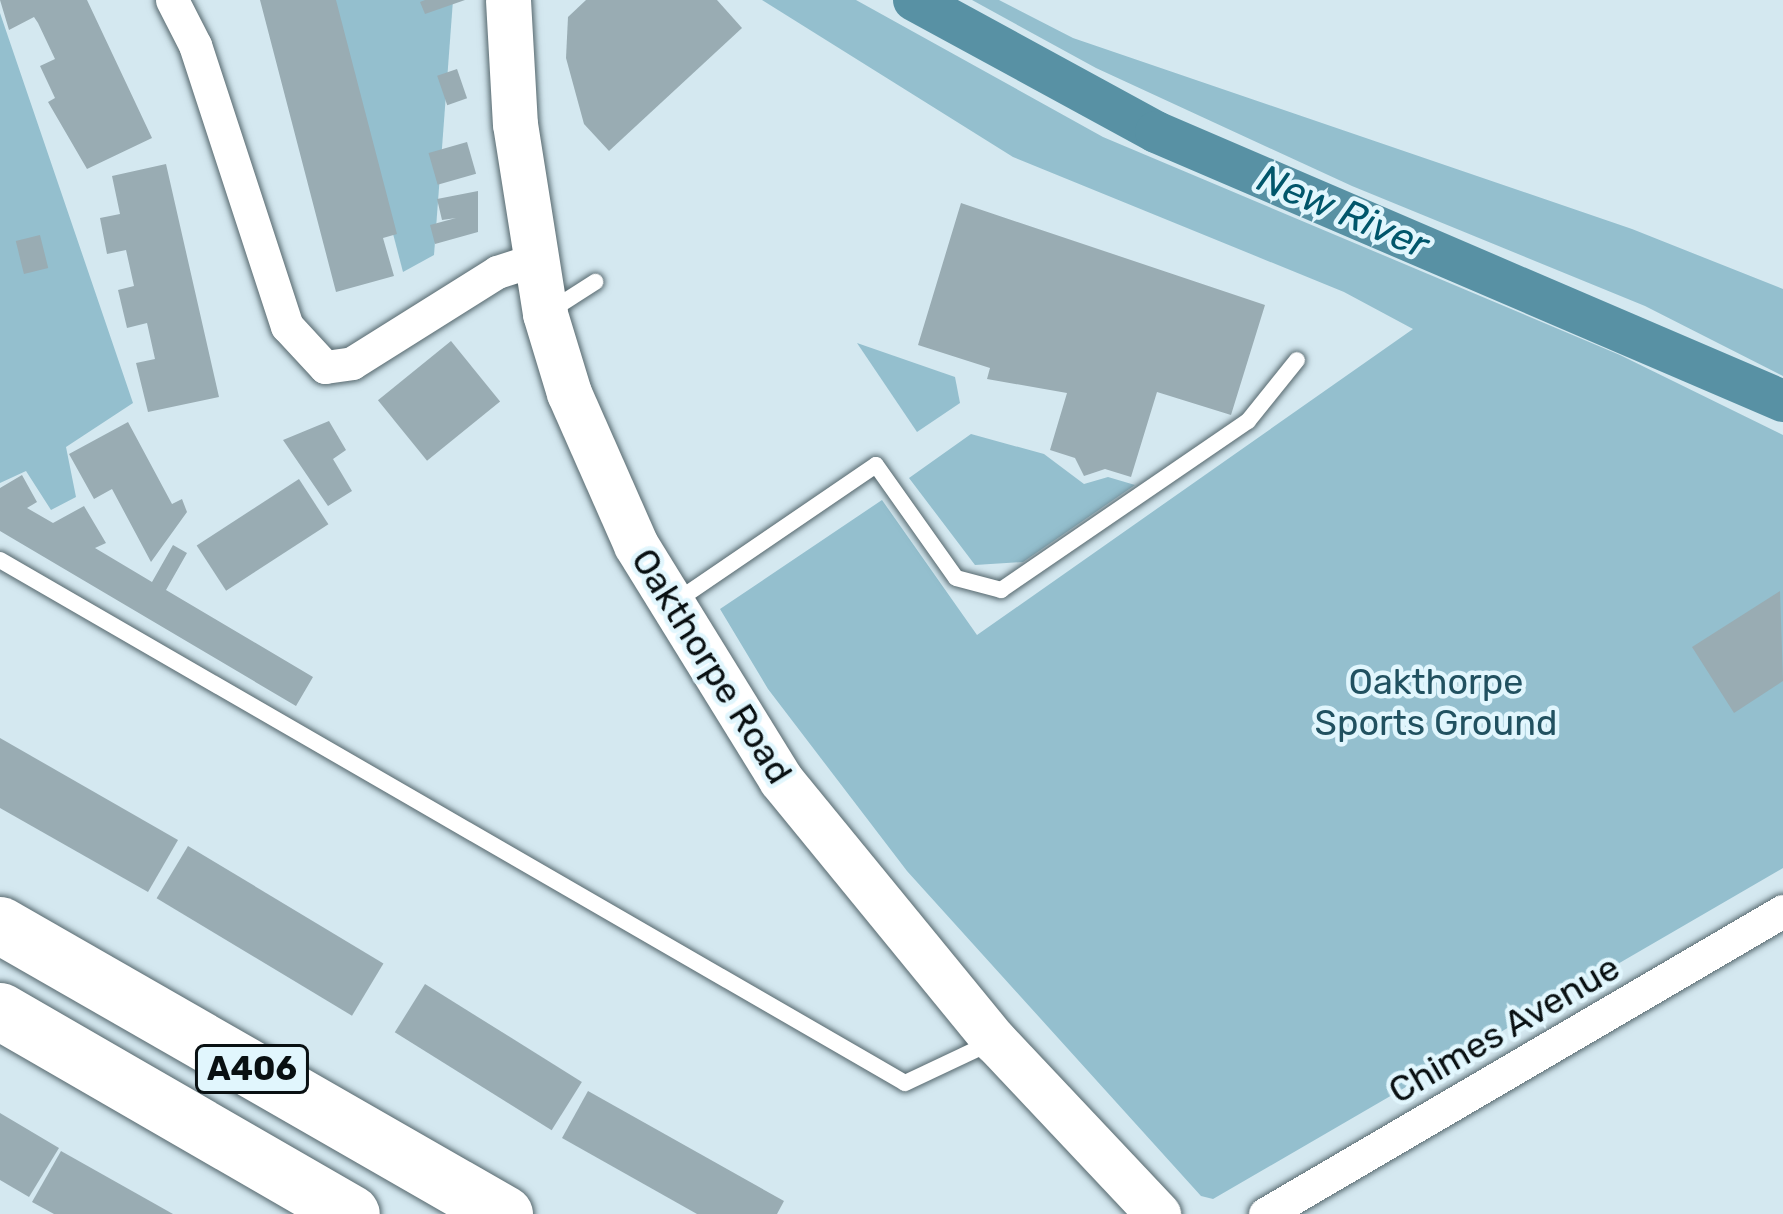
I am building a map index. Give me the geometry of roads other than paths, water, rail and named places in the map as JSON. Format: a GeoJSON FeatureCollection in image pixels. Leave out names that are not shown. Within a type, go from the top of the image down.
{"type":"FeatureCollection","features":[{"type":"Feature","properties":{"kind":"highway","name":"A406"},"geometry":{"type":"LineString","coordinates":[[0,925],[504,1214]]}},
{"type":"Feature","properties":{"kind":"highway","name":"A406"},"geometry":{"type":"LineString","coordinates":[[0,1011],[351,1214]]}},
{"type":"Feature","properties":{"kind":"street"},"geometry":{"type":"LineString","coordinates":[[172,0],[203,67],[287,326],[325,367],[352,363],[497,272],[534,260]]}},
{"type":"Feature","properties":{"kind":"street","name":"Oakthorpe Road"},"geometry":{"type":"LineString","coordinates":[[508,0],[514,124],[545,314],[609,491],[669,606],[782,780],[995,1041],[1158,1214]]}},
{"type":"Feature","properties":{"kind":"street","name":"Chimes Avenue"},"geometry":{"type":"LineString","coordinates":[[1265,1214],[1783,911]]}},
{"type":"Feature","properties":{"kind":"lane"},"geometry":{"type":"LineString","coordinates":[[545,314],[595,282]]}},
{"type":"Feature","properties":{"kind":"lane"},"geometry":{"type":"LineString","coordinates":[[669,606],[876,465],[956,578],[1001,590],[1248,421],[1297,360]]}},
{"type":"Feature","properties":{"kind":"lane"},"geometry":{"type":"LineString","coordinates":[[0,560],[905,1083],[995,1041]]}},
{"type":"Feature","properties":{"kind":"waterway","name":"New River"},"geometry":{"type":"LineString","coordinates":[[914,0],[1156,132],[1783,401]]}},
{"type":"Feature","properties":{"kind":"park label","name":"Oakthorpe Sports Ground"},"geometry":{"type":"Point","coordinates":[1436,702]}}]}
